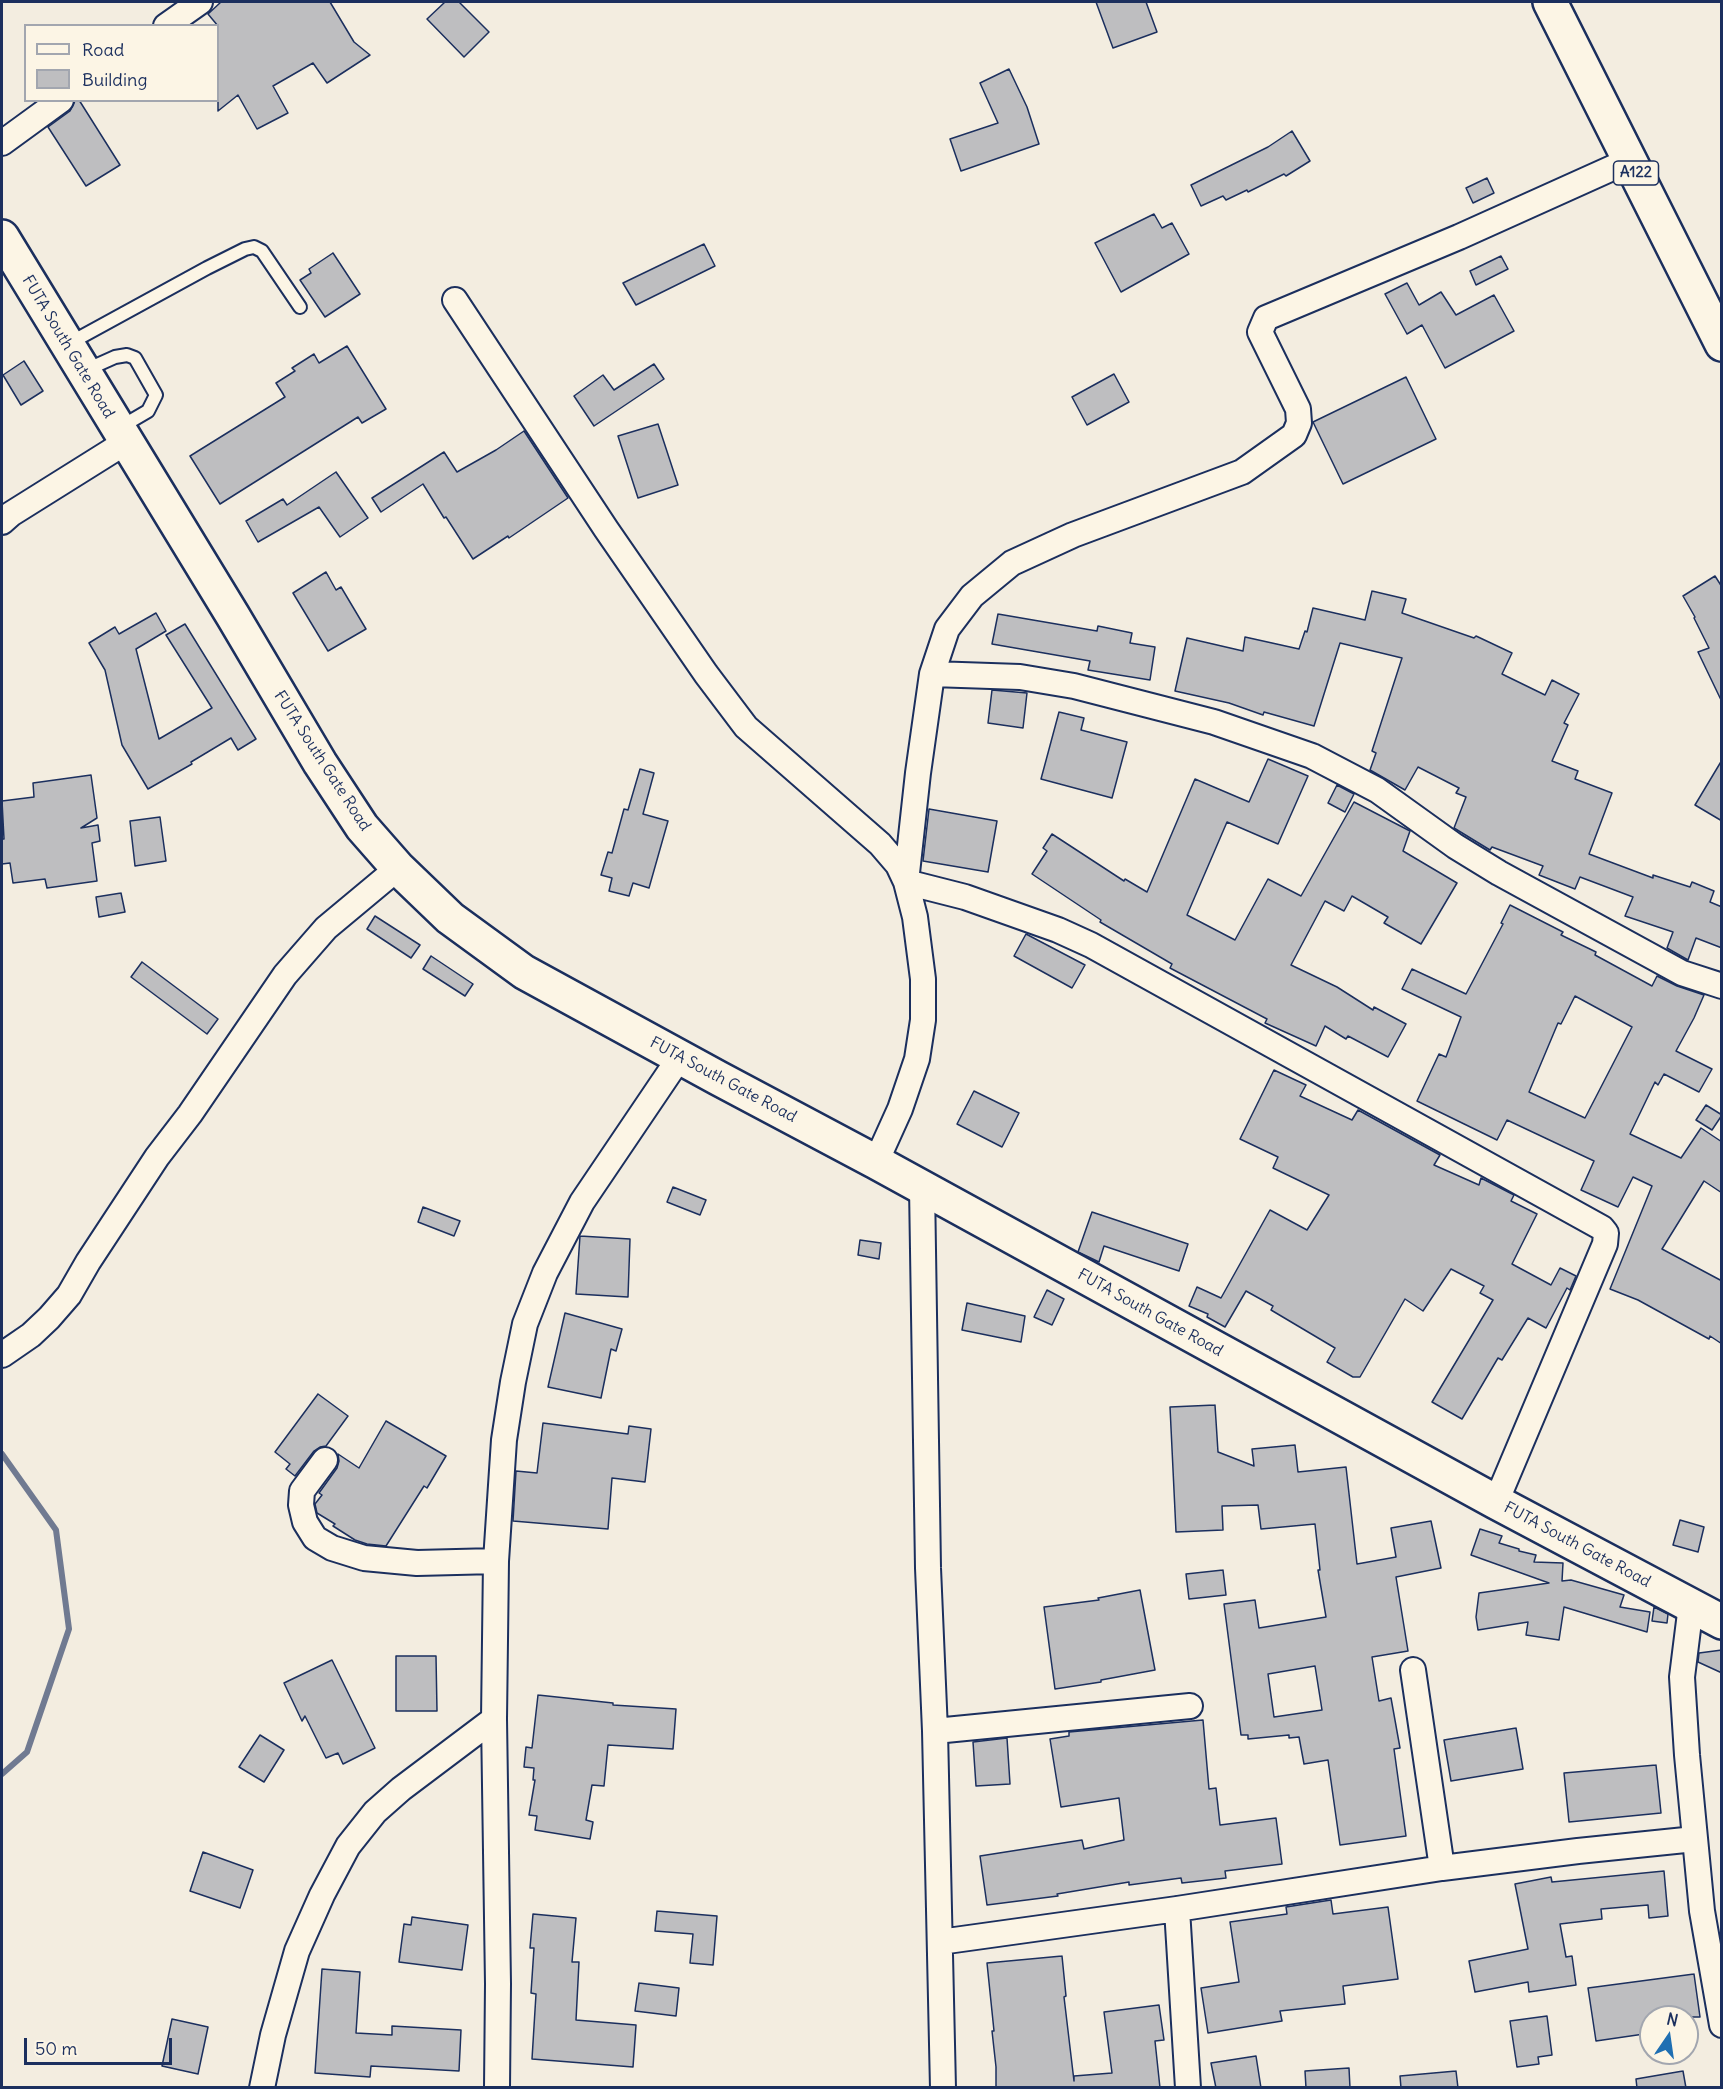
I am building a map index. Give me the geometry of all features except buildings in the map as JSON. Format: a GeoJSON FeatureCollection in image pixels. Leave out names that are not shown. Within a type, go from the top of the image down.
{"type":"FeatureCollection","features":[{"type":"Feature","properties":{"kind":"main road","name":"A122"},"geometry":{"type":"LineString","coordinates":[[1550,2],[1722,344]]}},
{"type":"Feature","properties":{"kind":"main road","name":"FUTA South Gate Road"},"geometry":{"type":"LineString","coordinates":[[2,237],[320,763],[362,827],[398,868],[450,918],[524,972],[1496,1502],[1722,1622]]}},
{"type":"Feature","properties":{"kind":"street"},"geometry":{"type":"LineString","coordinates":[[169,24],[200,2]]}},
{"type":"Feature","properties":{"kind":"street"},"geometry":{"type":"LineString","coordinates":[[2,143],[58,102]]}},
{"type":"Feature","properties":{"kind":"street"},"geometry":{"type":"LineString","coordinates":[[906,882],[932,674],[947,629],[972,596],[1012,562],[1073,535],[1242,472],[1294,435],[1299,423],[1298,409],[1260,332],[1266,318],[1459,237],[1630,160]]}},
{"type":"Feature","properties":{"kind":"street"},"geometry":{"type":"LineString","coordinates":[[455,300],[606,529],[706,674],[746,727],[880,844],[898,865],[906,882],[915,917],[923,979],[923,1020],[917,1059],[900,1109],[876,1162]]}},
{"type":"Feature","properties":{"kind":"street"},"geometry":{"type":"LineString","coordinates":[[2,522],[122,436]]}},
{"type":"Feature","properties":{"kind":"street"},"geometry":{"type":"LineString","coordinates":[[932,674],[1020,677],[1074,686],[1214,722],[1312,756],[1377,790],[1455,846],[1509,879],[1682,973],[1722,986]]}},
{"type":"Feature","properties":{"kind":"street"},"geometry":{"type":"LineString","coordinates":[[2,1355],[43,1324],[69,1295],[157,1157],[190,1114],[285,975],[326,928],[398,868]]}},
{"type":"Feature","properties":{"kind":"street"},"geometry":{"type":"LineString","coordinates":[[906,882],[966,897],[1058,930],[1091,945],[1602,1227],[1606,1233],[1605,1244],[1496,1502]]}},
{"type":"Feature","properties":{"kind":"street"},"geometry":{"type":"LineString","coordinates":[[497,2088],[498,1984],[494,1719],[496,1561],[504,1440],[525,1324],[545,1273],[582,1202],[680,1057]]}},
{"type":"Feature","properties":{"kind":"street"},"geometry":{"type":"LineString","coordinates":[[922,1187],[928,1568],[935,1731],[943,2088]]}},
{"type":"Feature","properties":{"kind":"street"},"geometry":{"type":"LineString","coordinates":[[325,1460],[302,1491],[301,1504],[305,1522],[315,1538],[332,1548],[364,1558],[417,1563],[496,1561]]}},
{"type":"Feature","properties":{"kind":"street"},"geometry":{"type":"LineString","coordinates":[[1691,1605],[1682,1677],[1702,1911],[1722,2025]]}},
{"type":"Feature","properties":{"kind":"street"},"geometry":{"type":"LineString","coordinates":[[1413,1670],[1442,1868]]}},
{"type":"Feature","properties":{"kind":"street"},"geometry":{"type":"LineString","coordinates":[[935,1731],[1190,1706]]}},
{"type":"Feature","properties":{"kind":"street"},"geometry":{"type":"LineString","coordinates":[[262,2088],[273,2035],[297,1951],[322,1895],[348,1846],[384,1804],[494,1719]]}},
{"type":"Feature","properties":{"kind":"street"},"geometry":{"type":"LineString","coordinates":[[940,1942],[1177,1909],[1442,1868],[1695,1839]]}},
{"type":"Feature","properties":{"kind":"street"},"geometry":{"type":"LineString","coordinates":[[1177,1909],[1188,2088]]}},
{"type":"Feature","properties":{"kind":"lane"},"geometry":{"type":"LineString","coordinates":[[75,358],[207,268],[245,249],[254,247],[261,251],[300,307]]}},
{"type":"Feature","properties":{"kind":"lane"},"geometry":{"type":"LineString","coordinates":[[75,358],[122,354],[135,358],[156,395],[148,411],[122,436]]}},
{"type":"Feature","properties":{"kind":"waterway"},"geometry":{"type":"LineString","coordinates":[[2,1454],[56,1530],[69,1629],[27,1752],[2,1774]]}}]}
